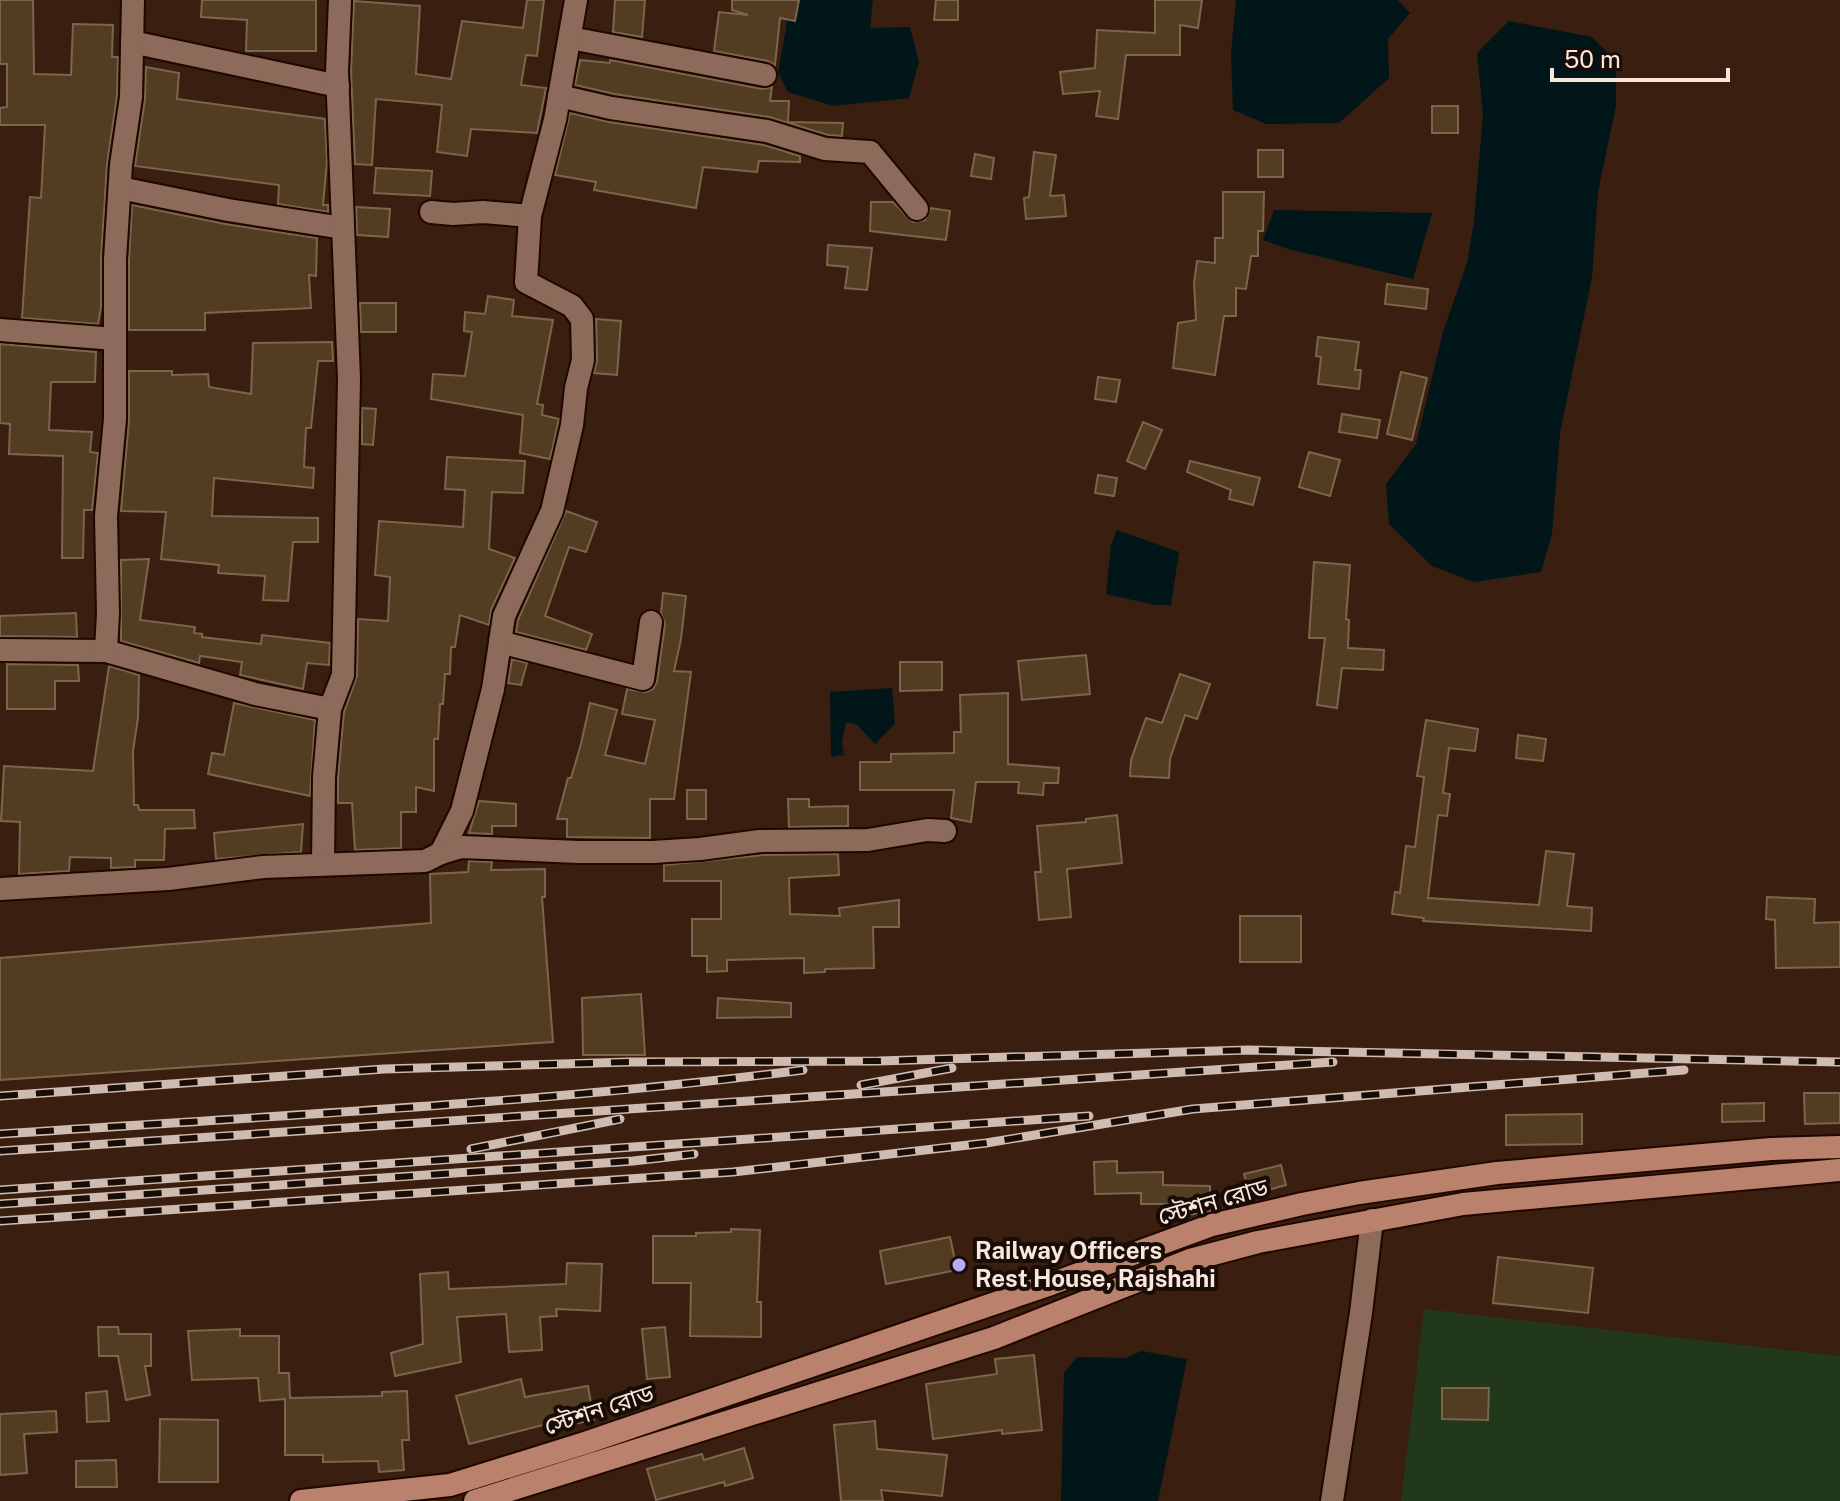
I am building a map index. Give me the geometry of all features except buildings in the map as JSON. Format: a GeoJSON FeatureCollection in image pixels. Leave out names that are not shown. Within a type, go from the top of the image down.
{"type":"FeatureCollection","features":[{"type":"Feature","properties":{"kind":"main road","name":"স্টেশন রোড"},"geometry":{"type":"LineString","coordinates":[[301,1501],[450,1485],[600,1438],[1037,1289],[1212,1225],[1302,1204],[1497,1173],[1771,1149],[1840,1147]]}},
{"type":"Feature","properties":{"kind":"main road","name":"স্টেশন রোড"},"geometry":{"type":"LineString","coordinates":[[475,1501],[994,1338],[1190,1260],[1258,1242],[1463,1204],[1840,1170]]}},
{"type":"Feature","properties":{"kind":"street"},"geometry":{"type":"LineString","coordinates":[[106,651],[106,516],[115,419],[115,259],[131,97],[133,0]]}},
{"type":"Feature","properties":{"kind":"street"},"geometry":{"type":"LineString","coordinates":[[323,864],[324,777],[330,709],[343,675],[349,379],[338,86],[340,0]]}},
{"type":"Feature","properties":{"kind":"street"},"geometry":{"type":"LineString","coordinates":[[441,853],[462,811],[493,689],[504,616],[552,511],[583,360],[582,319],[572,306],[526,282],[530,216],[559,96],[576,0]]}},
{"type":"Feature","properties":{"kind":"street"},"geometry":{"type":"LineString","coordinates":[[570,38],[765,75]]}},
{"type":"Feature","properties":{"kind":"street"},"geometry":{"type":"LineString","coordinates":[[132,42],[338,86]]}},
{"type":"Feature","properties":{"kind":"street"},"geometry":{"type":"LineString","coordinates":[[559,96],[611,108],[767,131],[825,149],[870,152],[917,209]]}},
{"type":"Feature","properties":{"kind":"street"},"geometry":{"type":"LineString","coordinates":[[120,188],[228,210],[343,228]]}},
{"type":"Feature","properties":{"kind":"street"},"geometry":{"type":"LineString","coordinates":[[431,212],[530,216]]}},
{"type":"Feature","properties":{"kind":"street"},"geometry":{"type":"LineString","coordinates":[[0,330],[115,339]]}},
{"type":"Feature","properties":{"kind":"street"},"geometry":{"type":"LineString","coordinates":[[500,642],[643,679],[651,622]]}},
{"type":"Feature","properties":{"kind":"street"},"geometry":{"type":"LineString","coordinates":[[0,650],[106,651],[255,694],[330,709]]}},
{"type":"Feature","properties":{"kind":"street"},"geometry":{"type":"LineString","coordinates":[[0,889],[168,879],[263,867],[425,861],[461,847],[653,852],[760,841],[868,840],[927,830],[945,831]]}},
{"type":"Feature","properties":{"kind":"street"},"geometry":{"type":"LineString","coordinates":[[1332,1501],[1372,1220]]}},
{"type":"Feature","properties":{"kind":"green space"},"geometry":{"type":"Polygon","coordinates":[[[1424,1309],[1840,1356],[1840,1501],[1401,1501],[1424,1309]]]}},
{"type":"Feature","properties":{"kind":"shaded area"},"geometry":{"type":"Polygon","coordinates":[[[788,0],[873,0],[870,28],[910,27],[919,62],[909,98],[833,106],[788,92],[778,73],[788,0]]]}},
{"type":"Feature","properties":{"kind":"shaded area"},"geometry":{"type":"Polygon","coordinates":[[[1236,0],[1398,0],[1410,13],[1388,39],[1389,78],[1339,123],[1266,124],[1233,110],[1231,53],[1236,0]]]}},
{"type":"Feature","properties":{"kind":"shaded area"},"geometry":{"type":"Polygon","coordinates":[[[1509,21],[1592,37],[1616,61],[1616,106],[1598,192],[1592,277],[1560,433],[1552,534],[1541,572],[1474,582],[1432,566],[1389,524],[1386,484],[1416,444],[1443,332],[1467,263],[1474,221],[1483,114],[1477,53],[1509,21]]]}},
{"type":"Feature","properties":{"kind":"shaded area"},"geometry":{"type":"Polygon","coordinates":[[[1274,210],[1432,213],[1413,279],[1288,249],[1263,240],[1274,210]]]}},
{"type":"Feature","properties":{"kind":"shaded area"},"geometry":{"type":"Polygon","coordinates":[[[1117,530],[1179,552],[1171,605],[1155,605],[1106,594],[1111,545],[1117,530]]]}},
{"type":"Feature","properties":{"kind":"shaded area"},"geometry":{"type":"Polygon","coordinates":[[[892,688],[895,724],[875,744],[857,725],[846,722],[842,743],[844,755],[831,757],[830,692],[892,688]]]}},
{"type":"Feature","properties":{"kind":"shaded area"},"geometry":{"type":"Polygon","coordinates":[[[1141,1351],[1187,1359],[1158,1501],[1061,1501],[1064,1373],[1077,1357],[1126,1358],[1141,1351]]]}},
{"type":"Feature","properties":{"kind":"railway"},"geometry":{"type":"LineString","coordinates":[[0,1096],[384,1069],[630,1062],[879,1061],[1248,1050],[1840,1062]]}},
{"type":"Feature","properties":{"kind":"railway"},"geometry":{"type":"LineString","coordinates":[[0,1151],[1333,1062]]}},
{"type":"Feature","properties":{"kind":"railway"},"geometry":{"type":"LineString","coordinates":[[861,1085],[952,1068]]}},
{"type":"Feature","properties":{"kind":"railway"},"geometry":{"type":"LineString","coordinates":[[0,1134],[503,1100],[803,1070]]}},
{"type":"Feature","properties":{"kind":"railway"},"geometry":{"type":"LineString","coordinates":[[0,1221],[733,1172],[986,1143],[1193,1109],[1684,1070]]}},
{"type":"Feature","properties":{"kind":"railway"},"geometry":{"type":"LineString","coordinates":[[0,1190],[1089,1116]]}},
{"type":"Feature","properties":{"kind":"railway"},"geometry":{"type":"LineString","coordinates":[[471,1149],[620,1119]]}},
{"type":"Feature","properties":{"kind":"railway"},"geometry":{"type":"LineString","coordinates":[[0,1204],[633,1161],[694,1154]]}},
{"type":"Feature","properties":{"kind":"place","name":"Railway Officers Rest House, Rajshahi"},"geometry":{"type":"Point","coordinates":[959,1265]}}]}
